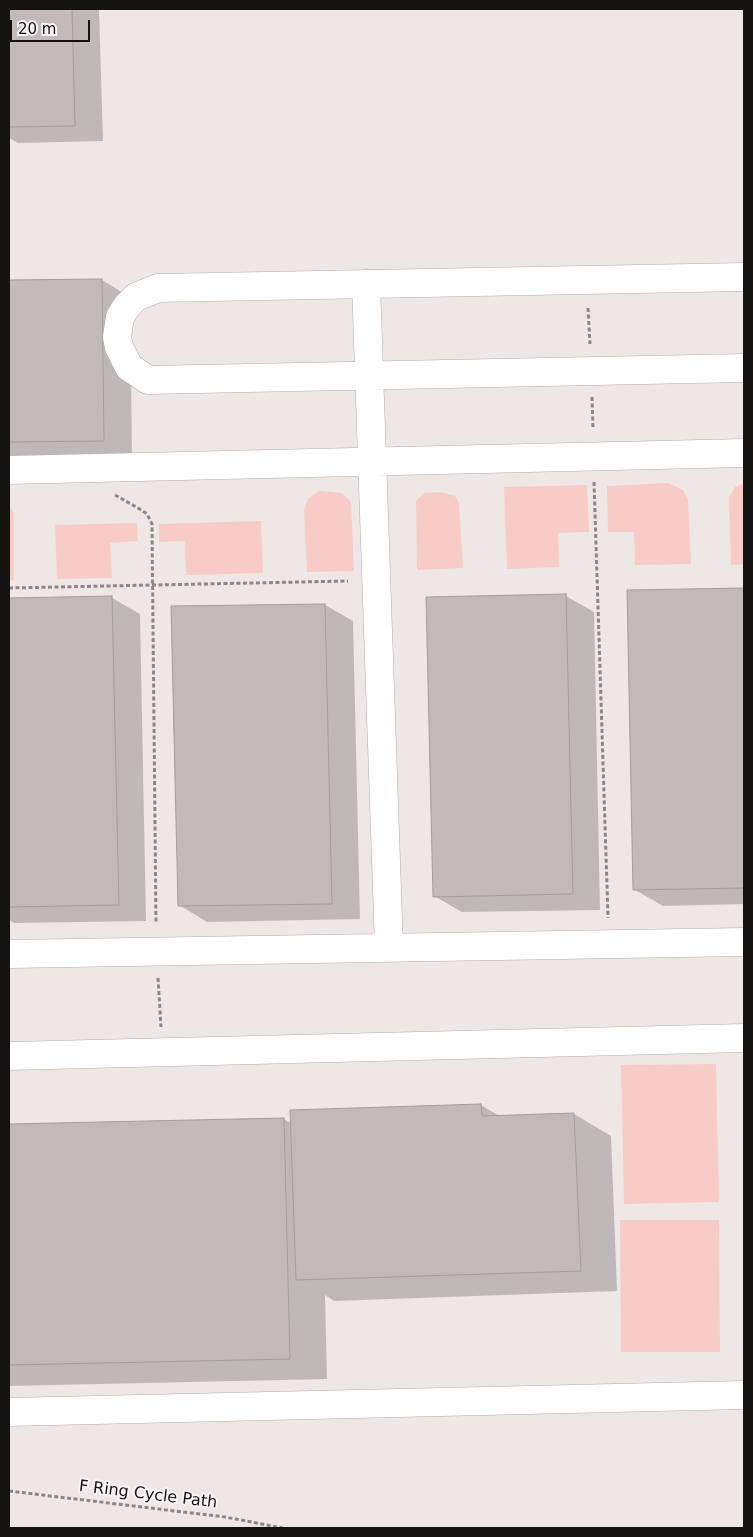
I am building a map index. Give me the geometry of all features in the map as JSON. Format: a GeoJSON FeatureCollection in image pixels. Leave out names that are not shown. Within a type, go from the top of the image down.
{"type":"FeatureCollection","features":[{"type":"Feature","properties":{"kind":"lane"},"geometry":{"type":"LineString","coordinates":[[744,277],[158,288],[136,297],[127,306],[120,317],[117,337],[121,352],[129,367],[148,380],[744,368]]}},
{"type":"Feature","properties":{"kind":"lane"},"geometry":{"type":"LineString","coordinates":[[366,284],[390,947]]}},
{"type":"Feature","properties":{"kind":"lane"},"geometry":{"type":"LineString","coordinates":[[9,470],[744,453]]}},
{"type":"Feature","properties":{"kind":"lane"},"geometry":{"type":"LineString","coordinates":[[9,954],[744,942]]}},
{"type":"Feature","properties":{"kind":"lane"},"geometry":{"type":"LineString","coordinates":[[9,1056],[744,1038]]}},
{"type":"Feature","properties":{"kind":"lane"},"geometry":{"type":"LineString","coordinates":[[9,1412],[744,1395]]}},
{"type":"Feature","properties":{"kind":"path"},"geometry":{"type":"LineString","coordinates":[[586,280],[592,371],[608,944]]}},
{"type":"Feature","properties":{"kind":"path"},"geometry":{"type":"LineString","coordinates":[[104,468],[109,490],[147,514],[152,524],[157,952],[162,1052]]}},
{"type":"Feature","properties":{"kind":"path"},"geometry":{"type":"LineString","coordinates":[[9,588],[376,580]]}},
{"type":"Feature","properties":{"kind":"path","name":"F Ring Cycle Path"},"geometry":{"type":"LineString","coordinates":[[9,1491],[225,1517],[283,1528]]}},
{"type":"Feature","properties":{"kind":"shaded area"},"geometry":{"type":"Polygon","coordinates":[[[668,483],[683,490],[688,500],[691,564],[635,565],[634,532],[608,532],[607,486],[668,483]]]}},
{"type":"Feature","properties":{"kind":"shaded area"},"geometry":{"type":"Polygon","coordinates":[[[744,483],[744,564],[731,565],[729,498],[735,487],[744,483]]]}},
{"type":"Feature","properties":{"kind":"shaded area"},"geometry":{"type":"Polygon","coordinates":[[[587,485],[589,532],[558,533],[559,567],[507,569],[504,487],[587,485]]]}},
{"type":"Feature","properties":{"kind":"shaded area"},"geometry":{"type":"Polygon","coordinates":[[[319,491],[342,493],[351,502],[354,571],[307,572],[304,510],[308,499],[319,491]]]}},
{"type":"Feature","properties":{"kind":"shaded area"},"geometry":{"type":"Polygon","coordinates":[[[442,492],[455,496],[459,503],[463,568],[417,570],[416,501],[424,493],[442,492]]]}},
{"type":"Feature","properties":{"kind":"shaded area"},"geometry":{"type":"Polygon","coordinates":[[[9,504],[14,514],[14,580],[9,581],[9,504]]]}},
{"type":"Feature","properties":{"kind":"shaded area"},"geometry":{"type":"Polygon","coordinates":[[[261,521],[263,573],[186,575],[185,541],[159,542],[159,524],[261,521]]]}},
{"type":"Feature","properties":{"kind":"shaded area"},"geometry":{"type":"Polygon","coordinates":[[[137,523],[138,541],[110,543],[112,578],[57,579],[55,525],[137,523]]]}},
{"type":"Feature","properties":{"kind":"shaded area"},"geometry":{"type":"Polygon","coordinates":[[[716,1064],[719,1202],[624,1204],[621,1065],[716,1064]]]}},
{"type":"Feature","properties":{"kind":"shaded area"},"geometry":{"type":"Polygon","coordinates":[[[620,1220],[719,1220],[720,1352],[621,1352],[620,1220]]]}},
{"type":"Feature","properties":{"kind":"building"},"geometry":{"type":"Polygon","coordinates":[[[9,9],[72,9],[75,126],[9,127],[9,9]]]}},
{"type":"Feature","properties":{"kind":"building"},"geometry":{"type":"Polygon","coordinates":[[[102,279],[104,441],[9,442],[9,280],[102,279]]]}},
{"type":"Feature","properties":{"kind":"building"},"geometry":{"type":"Polygon","coordinates":[[[744,588],[744,888],[633,890],[627,590],[744,588]]]}},
{"type":"Feature","properties":{"kind":"building"},"geometry":{"type":"Polygon","coordinates":[[[566,594],[573,894],[433,897],[426,597],[566,594]]]}},
{"type":"Feature","properties":{"kind":"building"},"geometry":{"type":"Polygon","coordinates":[[[112,596],[119,905],[9,907],[9,598],[112,596]]]}},
{"type":"Feature","properties":{"kind":"building"},"geometry":{"type":"Polygon","coordinates":[[[325,604],[332,904],[178,906],[171,606],[325,604]]]}},
{"type":"Feature","properties":{"kind":"building"},"geometry":{"type":"Polygon","coordinates":[[[481,1104],[482,1116],[574,1113],[581,1271],[296,1280],[290,1110],[481,1104]]]}},
{"type":"Feature","properties":{"kind":"building"},"geometry":{"type":"Polygon","coordinates":[[[284,1118],[290,1359],[9,1365],[9,1124],[284,1118]]]}}]}
